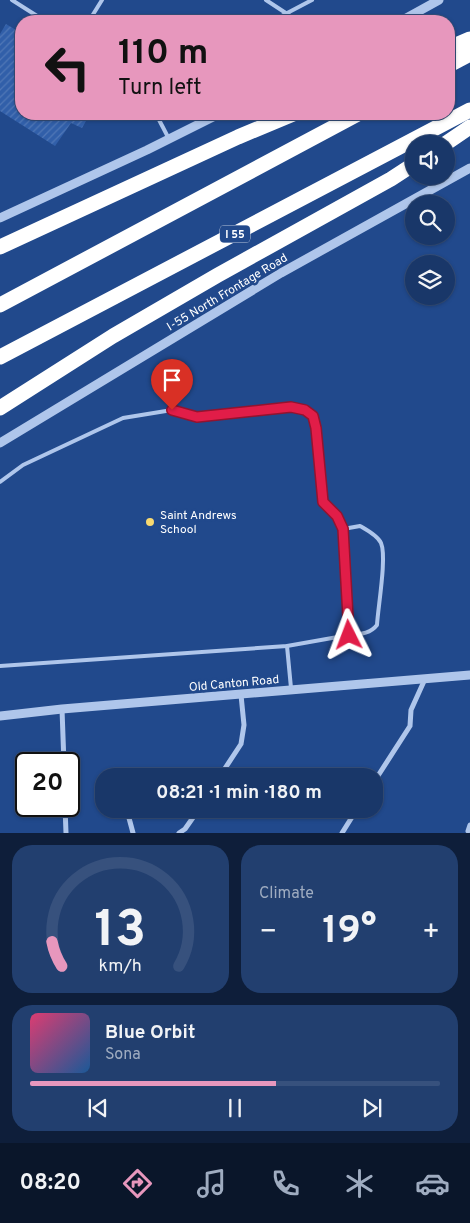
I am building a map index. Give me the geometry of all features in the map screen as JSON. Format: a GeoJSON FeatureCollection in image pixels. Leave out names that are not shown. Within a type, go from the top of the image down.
{"type":"FeatureCollection","features":[{"type":"Feature","properties":{"kind":"highway"},"geometry":{"type":"LineString","coordinates":[[455,45],[470,39]]}},
{"type":"Feature","properties":{"kind":"highway"},"geometry":{"type":"LineString","coordinates":[[455,62],[470,54]]}},
{"type":"Feature","properties":{"kind":"highway","name":"I 55"},"geometry":{"type":"LineString","coordinates":[[455,118],[470,110]]}},
{"type":"Feature","properties":{"kind":"highway"},"geometry":{"type":"LineString","coordinates":[[0,247],[229,141],[279,120]]}},
{"type":"Feature","properties":{"kind":"highway"},"geometry":{"type":"LineString","coordinates":[[0,305],[347,120]]}},
{"type":"Feature","properties":{"kind":"highway","name":"I 55"},"geometry":{"type":"LineString","coordinates":[[0,357],[451,120]]}},
{"type":"Feature","properties":{"kind":"highway"},"geometry":{"type":"LineString","coordinates":[[455,137],[470,127]]}},
{"type":"Feature","properties":{"kind":"highway"},"geometry":{"type":"LineString","coordinates":[[0,408],[113,336],[405,170]]}},
{"type":"Feature","properties":{"kind":"street"},"geometry":{"type":"LineString","coordinates":[[412,15],[439,0]]}},
{"type":"Feature","properties":{"kind":"street"},"geometry":{"type":"LineString","coordinates":[[0,218],[207,120]]}},
{"type":"Feature","properties":{"kind":"street","name":"I-55 North Frontage Road"},"geometry":{"type":"LineString","coordinates":[[0,443],[281,273],[470,168]]}},
{"type":"Feature","properties":{"kind":"street","name":"Old Canton Road"},"geometry":{"type":"LineString","coordinates":[[0,716],[62,709],[470,675]]}},
{"type":"Feature","properties":{"kind":"street"},"geometry":{"type":"LineString","coordinates":[[383,768],[410,726],[410,710],[425,679]]}},
{"type":"Feature","properties":{"kind":"street"},"geometry":{"type":"LineString","coordinates":[[225,768],[241,744],[244,725],[241,695]]}},
{"type":"Feature","properties":{"kind":"street"},"geometry":{"type":"LineString","coordinates":[[62,709],[64,752]]}},
{"type":"Feature","properties":{"kind":"street"},"geometry":{"type":"LineString","coordinates":[[65,817],[66,833]]}},
{"type":"Feature","properties":{"kind":"street"},"geometry":{"type":"LineString","coordinates":[[129,818],[133,833]]}},
{"type":"Feature","properties":{"kind":"street"},"geometry":{"type":"LineString","coordinates":[[180,833],[193,818]]}},
{"type":"Feature","properties":{"kind":"street"},"geometry":{"type":"LineString","coordinates":[[342,833],[351,818]]}},
{"type":"Feature","properties":{"kind":"street"},"geometry":{"type":"LineString","coordinates":[[468,831],[470,825]]}},
{"type":"Feature","properties":{"kind":"lane"},"geometry":{"type":"LineString","coordinates":[[12,0],[36,15]]}},
{"type":"Feature","properties":{"kind":"lane"},"geometry":{"type":"LineString","coordinates":[[93,15],[102,0]]}},
{"type":"Feature","properties":{"kind":"lane"},"geometry":{"type":"LineString","coordinates":[[266,0],[285,14],[312,0]]}},
{"type":"Feature","properties":{"kind":"lane"},"geometry":{"type":"LineString","coordinates":[[159,120],[169,139]]}},
{"type":"Feature","properties":{"kind":"lane"},"geometry":{"type":"LineString","coordinates":[[0,482],[23,465],[123,418],[172,410],[197,417],[291,407],[305,410],[313,416],[316,428],[323,502],[337,516],[343,529],[349,635]]}},
{"type":"Feature","properties":{"kind":"lane"},"geometry":{"type":"LineString","coordinates":[[0,666],[287,646],[349,635],[366,634],[377,625],[383,557],[381,542],[360,526],[343,529]]}},
{"type":"Feature","properties":{"kind":"lane"},"geometry":{"type":"LineString","coordinates":[[287,646],[291,691]]}},
{"type":"Feature","properties":{"kind":"building"},"geometry":{"type":"Polygon","coordinates":[[[6,24],[15,29],[15,120],[87,120],[82,128],[71,123],[55,146],[0,111],[0,34],[6,24]]]}},
{"type":"Feature","properties":{"kind":"place","name":"Saint Andrews School"},"geometry":{"type":"Point","coordinates":[150,522]}},
{"type":"Feature","properties":{"kind":"route"},"geometry":{"type":"LineString","coordinates":[[172,410],[197,417],[291,407],[305,410],[313,416],[316,428],[323,502],[337,516],[343,529],[349,635]]}}]}
